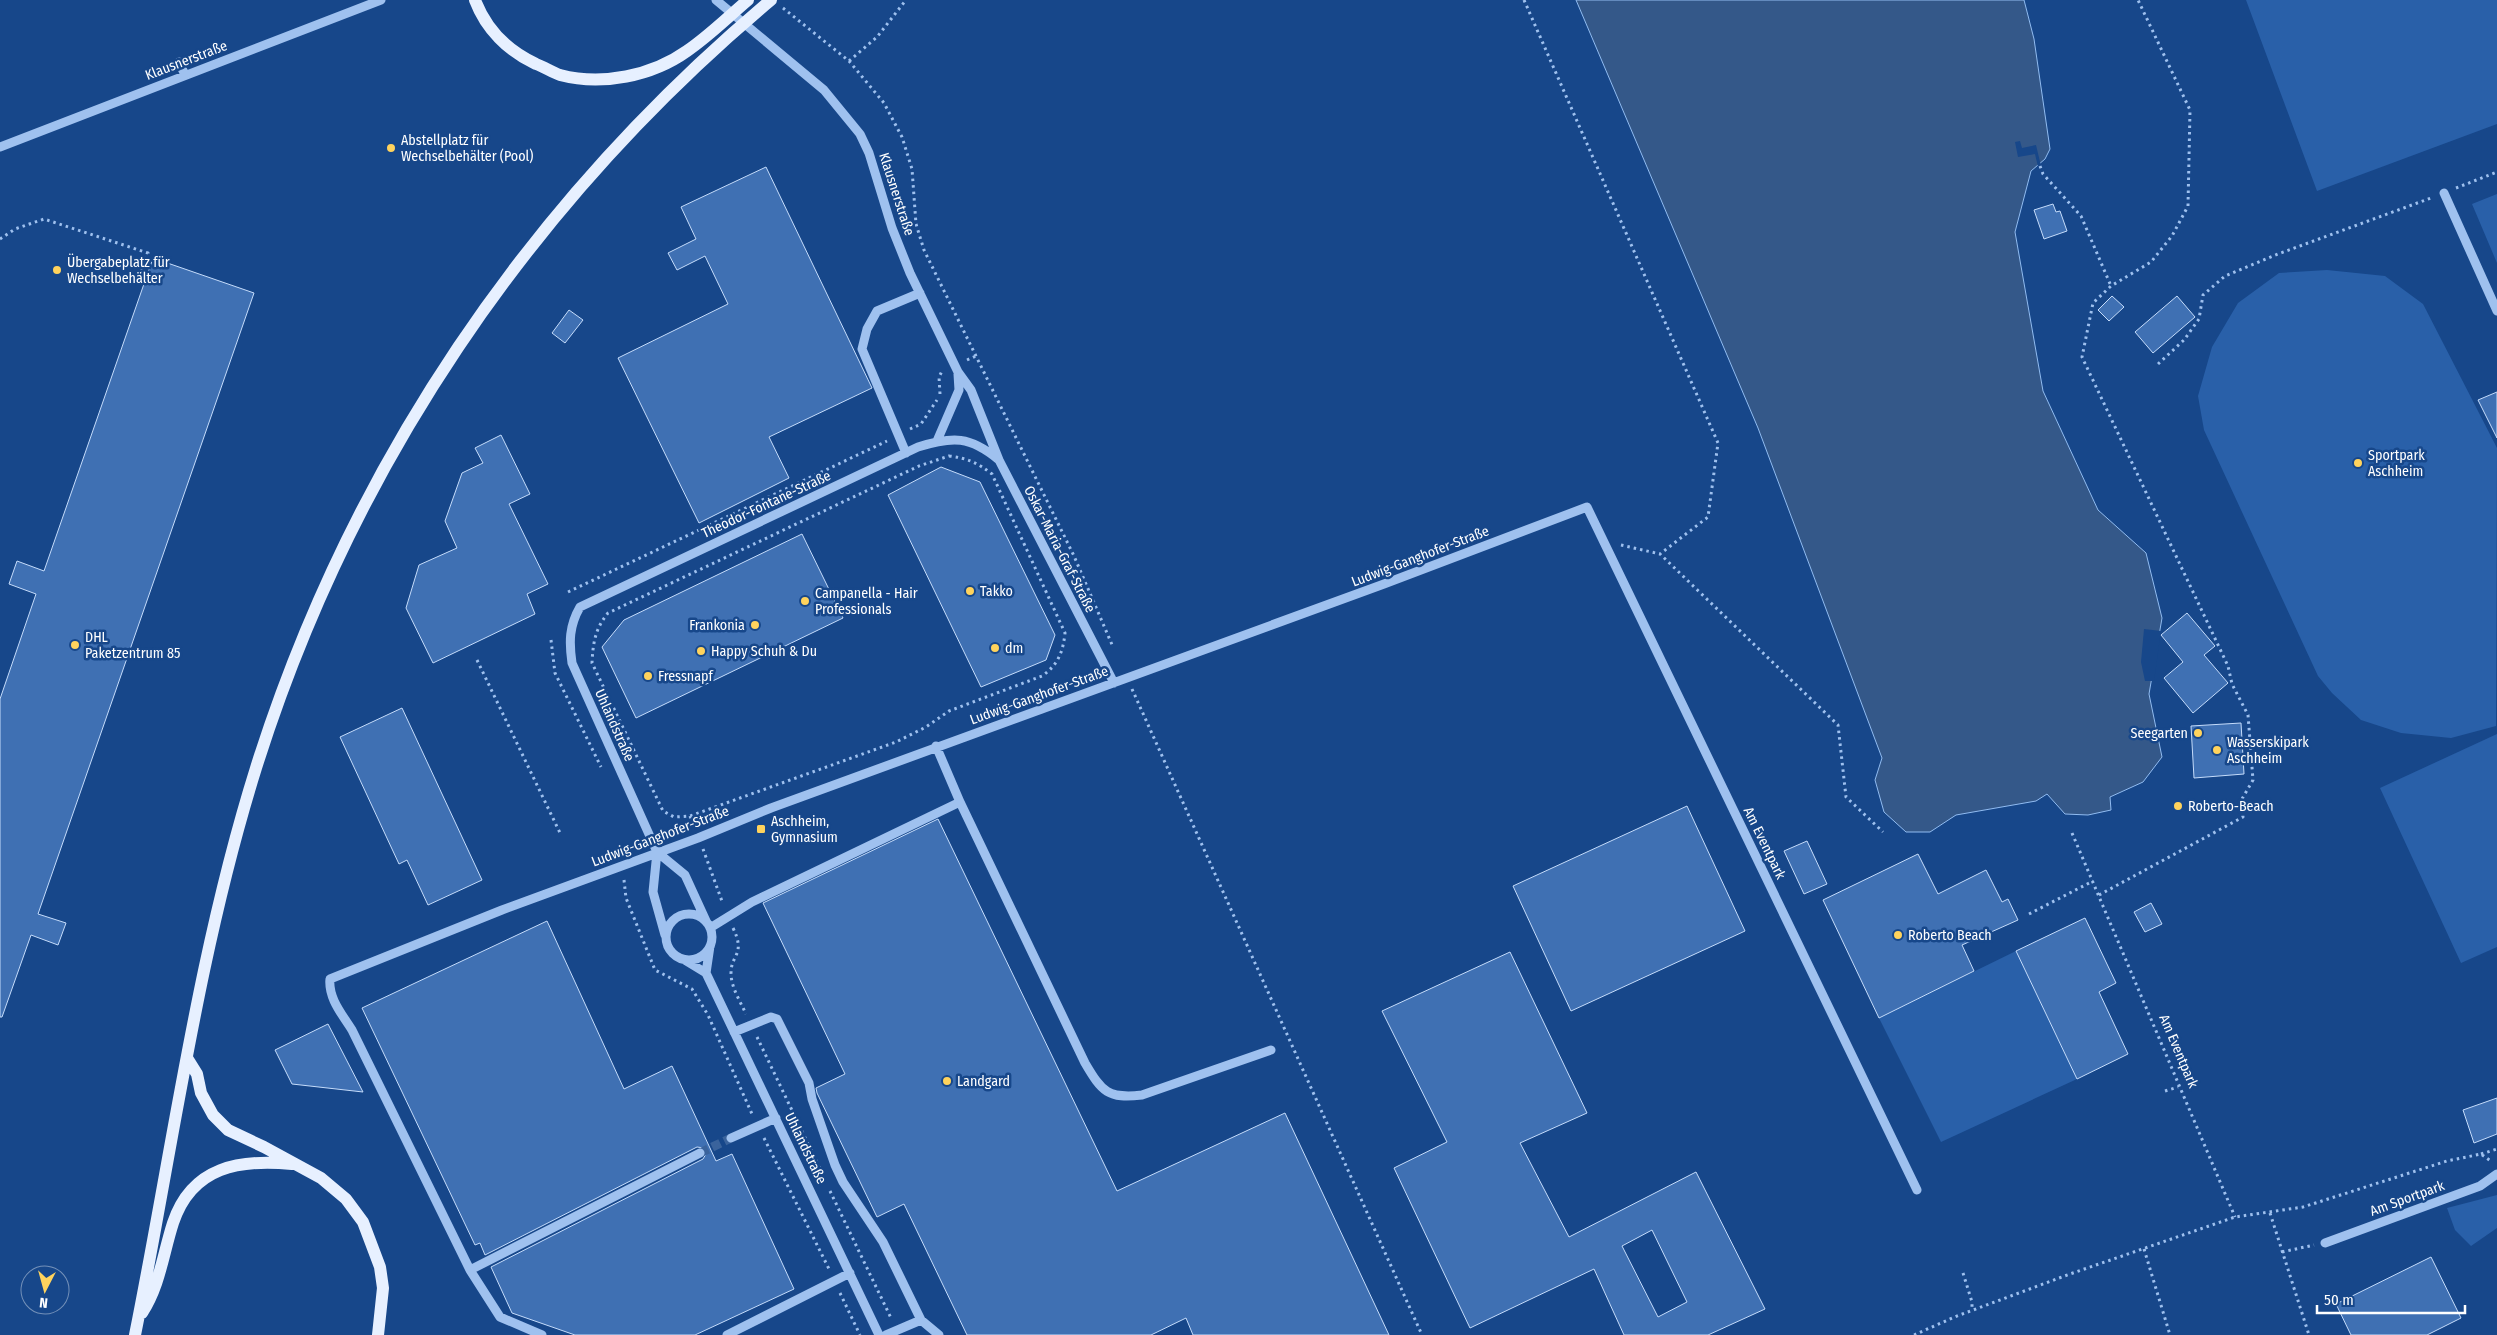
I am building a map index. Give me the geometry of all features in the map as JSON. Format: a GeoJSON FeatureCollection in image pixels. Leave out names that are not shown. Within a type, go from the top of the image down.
{"type":"FeatureCollection","features":[{"type":"Feature","properties":{"kind":"main road"},"geometry":{"type":"LineString","coordinates":[[475,0],[484,19],[500,41],[529,60],[560,75],[591,80],[626,78],[661,66],[687,52],[748,0]]}},
{"type":"Feature","properties":{"kind":"main road"},"geometry":{"type":"LineString","coordinates":[[135,1335],[186,1058],[228,866],[255,769],[302,636],[334,564],[371,492],[425,397],[485,306],[553,218],[614,148],[673,88],[775,3]]}},
{"type":"Feature","properties":{"kind":"main road"},"geometry":{"type":"LineString","coordinates":[[186,1058],[198,1074],[201,1093],[213,1114],[228,1130],[321,1178],[346,1200],[363,1222],[380,1267],[383,1288],[378,1335]]}},
{"type":"Feature","properties":{"kind":"main road"},"geometry":{"type":"LineString","coordinates":[[138,1318],[152,1296],[174,1222],[184,1200],[200,1182],[218,1170],[240,1163],[262,1161],[297,1165]]}},
{"type":"Feature","properties":{"kind":"street","name":"Klausnerstraße"},"geometry":{"type":"LineString","coordinates":[[0,147],[381,0]]}},
{"type":"Feature","properties":{"kind":"street","name":"Klausnerstraße"},"geometry":{"type":"LineString","coordinates":[[716,0],[824,90],[860,134],[880,184],[892,228],[960,381],[959,390],[937,441]]}},
{"type":"Feature","properties":{"kind":"street"},"geometry":{"type":"LineString","coordinates":[[179,62],[185,76]]}},
{"type":"Feature","properties":{"kind":"street"},"geometry":{"type":"LineString","coordinates":[[2444,193],[2497,311]]}},
{"type":"Feature","properties":{"kind":"street"},"geometry":{"type":"LineString","coordinates":[[906,453],[862,349],[867,329],[877,311],[920,293]]}},
{"type":"Feature","properties":{"kind":"street","name":"Klausnerstraße"},"geometry":{"type":"LineString","coordinates":[[956,369],[971,390],[999,460]]}},
{"type":"Feature","properties":{"kind":"street","name":"Theodor-Fontane-Straße"},"geometry":{"type":"LineString","coordinates":[[580,607],[906,453],[947,439],[967,441]]}},
{"type":"Feature","properties":{"kind":"street","name":"Oskar-Maria-Graf-Straße"},"geometry":{"type":"LineString","coordinates":[[967,441],[982,446],[999,460],[1114,683]]}},
{"type":"Feature","properties":{"kind":"street","name":"Ludwig-Ganghofer-Straße"},"geometry":{"type":"LineString","coordinates":[[470,1270],[352,1030],[333,999],[329,990],[330,979],[502,910],[698,838],[936,746],[1384,584],[1587,507]]}},
{"type":"Feature","properties":{"kind":"street","name":"Am Eventpark"},"geometry":{"type":"LineString","coordinates":[[1587,507],[1917,1190]]}},
{"type":"Feature","properties":{"kind":"street","name":"Uhlandstraße"},"geometry":{"type":"LineString","coordinates":[[580,607],[570,629],[569,641],[572,663],[657,852],[685,875],[708,925],[710,943],[706,973],[879,1335]]}},
{"type":"Feature","properties":{"kind":"street"},"geometry":{"type":"LineString","coordinates":[[936,746],[960,802],[1085,1063],[1104,1091],[1120,1097],[1142,1095],[1271,1050]]}},
{"type":"Feature","properties":{"kind":"street"},"geometry":{"type":"LineString","coordinates":[[666,938],[671,922],[680,915],[698,916],[708,925],[728,917],[761,898],[960,802]]}},
{"type":"Feature","properties":{"kind":"street","name":"Uhlandstraße"},"geometry":{"type":"LineString","coordinates":[[657,852],[654,892],[671,952],[706,973]]}},
{"type":"Feature","properties":{"kind":"street"},"geometry":{"type":"LineString","coordinates":[[683,959],[700,956],[710,943]]}},
{"type":"Feature","properties":{"kind":"street"},"geometry":{"type":"LineString","coordinates":[[734,1032],[770,1017],[777,1019],[809,1083],[812,1099],[835,1165],[883,1242],[921,1320],[939,1335]]}},
{"type":"Feature","properties":{"kind":"street"},"geometry":{"type":"LineString","coordinates":[[731,1138],[776,1118]]}},
{"type":"Feature","properties":{"kind":"street"},"geometry":{"type":"LineString","coordinates":[[542,1335],[500,1317],[470,1270],[700,1153]]}},
{"type":"Feature","properties":{"kind":"street","name":"Am Sportpark"},"geometry":{"type":"LineString","coordinates":[[2325,1243],[2480,1186],[2497,1174]]}},
{"type":"Feature","properties":{"kind":"street"},"geometry":{"type":"LineString","coordinates":[[727,1335],[850,1273]]}},
{"type":"Feature","properties":{"kind":"street"},"geometry":{"type":"LineString","coordinates":[[886,1335],[921,1320]]}},
{"type":"Feature","properties":{"kind":"path"},"geometry":{"type":"LineString","coordinates":[[849,61],[877,37],[906,0]]}},
{"type":"Feature","properties":{"kind":"path"},"geometry":{"type":"LineString","coordinates":[[1524,0],[1718,443],[1708,517],[1660,554]]}},
{"type":"Feature","properties":{"kind":"path"},"geometry":{"type":"LineString","coordinates":[[2099,895],[2243,817],[2242,799],[2253,780],[2248,715],[2232,684],[2228,666],[2082,358],[2093,303],[2111,286],[2151,262],[2172,236],[2188,206],[2190,110],[2138,0]]}},
{"type":"Feature","properties":{"kind":"path"},"geometry":{"type":"LineString","coordinates":[[775,3],[849,61],[884,103],[902,137],[912,169],[916,224],[924,250],[978,355],[1074,556],[1115,651]]}},
{"type":"Feature","properties":{"kind":"path"},"geometry":{"type":"LineString","coordinates":[[2040,166],[2043,174],[2082,216],[2111,286]]}},
{"type":"Feature","properties":{"kind":"path"},"geometry":{"type":"LineString","coordinates":[[2158,364],[2184,340],[2199,319],[2203,295],[2225,276],[2278,254],[2497,172]]}},
{"type":"Feature","properties":{"kind":"path"},"geometry":{"type":"LineString","coordinates":[[0,238],[14,228],[44,219],[148,253],[140,276],[146,278]]}},
{"type":"Feature","properties":{"kind":"path"},"geometry":{"type":"LineString","coordinates":[[568,592],[921,424],[941,392],[939,376],[941,370],[956,369]]}},
{"type":"Feature","properties":{"kind":"path"},"geometry":{"type":"LineString","coordinates":[[949,456],[962,457],[980,464],[992,474],[1064,633],[1063,648],[1054,668],[1042,676],[949,712],[926,727],[896,742],[690,816],[674,817],[663,811],[592,663],[592,645],[598,626],[608,613],[935,459],[949,456]]}},
{"type":"Feature","properties":{"kind":"path"},"geometry":{"type":"LineString","coordinates":[[1604,540],[1660,554],[1838,725],[1846,797],[1883,832]]}},
{"type":"Feature","properties":{"kind":"path"},"geometry":{"type":"LineString","coordinates":[[477,660],[562,835]]}},
{"type":"Feature","properties":{"kind":"path"},"geometry":{"type":"LineString","coordinates":[[1126,677],[1422,1335]]}},
{"type":"Feature","properties":{"kind":"path"},"geometry":{"type":"LineString","coordinates":[[690,816],[739,946],[730,971],[732,981],[824,1178]]}},
{"type":"Feature","properties":{"kind":"path","name":"Am Eventpark"},"geometry":{"type":"LineString","coordinates":[[2072,833],[2178,1087],[2235,1217]]}},
{"type":"Feature","properties":{"kind":"path"},"geometry":{"type":"LineString","coordinates":[[623,865],[626,898],[655,970],[692,989],[708,1015],[758,1126],[860,1335]]}},
{"type":"Feature","properties":{"kind":"path"},"geometry":{"type":"LineString","coordinates":[[2029,914],[2093,880]]}},
{"type":"Feature","properties":{"kind":"path"},"geometry":{"type":"LineString","coordinates":[[2164,1091],[2178,1087]]}},
{"type":"Feature","properties":{"kind":"path"},"geometry":{"type":"LineString","coordinates":[[1914,1335],[1972,1310],[2235,1217],[2303,1207],[2447,1161],[2497,1149]]}},
{"type":"Feature","properties":{"kind":"path"},"geometry":{"type":"LineString","coordinates":[[2481,1154],[2497,1165]]}},
{"type":"Feature","properties":{"kind":"path"},"geometry":{"type":"LineString","coordinates":[[828,1187],[896,1331]]}},
{"type":"Feature","properties":{"kind":"path"},"geometry":{"type":"LineString","coordinates":[[2270,1213],[2309,1335]]}},
{"type":"Feature","properties":{"kind":"path"},"geometry":{"type":"LineString","coordinates":[[2282,1252],[2325,1243]]}},
{"type":"Feature","properties":{"kind":"path"},"geometry":{"type":"LineString","coordinates":[[2144,1249],[2170,1335]]}},
{"type":"Feature","properties":{"kind":"path"},"geometry":{"type":"LineString","coordinates":[[1963,1273],[1972,1302],[1972,1310]]}},
{"type":"Feature","properties":{"kind":"shaded area"},"geometry":{"type":"Polygon","coordinates":[[[1576,0],[2024,0],[2034,39],[2050,149],[2045,159],[2031,171],[2015,232],[2043,391],[2098,510],[2146,553],[2162,618],[2149,694],[2162,757],[2143,782],[2110,797],[2111,810],[2088,815],[2065,814],[2047,794],[2036,801],[1956,815],[1930,832],[1906,832],[1884,812],[1875,780],[1882,758],[1758,428],[1576,0]]]}},
{"type":"Feature","properties":{"kind":"shaded area"},"geometry":{"type":"Polygon","coordinates":[[[2246,0],[2497,0],[2497,124],[2317,191],[2246,0]]]}},
{"type":"Feature","properties":{"kind":"shaded area"},"geometry":{"type":"Polygon","coordinates":[[[2497,194],[2497,263],[2472,204],[2497,194]]]}},
{"type":"Feature","properties":{"kind":"shaded area"},"geometry":{"type":"Polygon","coordinates":[[[2327,270],[2385,276],[2423,304],[2497,448],[2496,726],[2451,738],[2401,733],[2361,720],[2332,693],[2318,676],[2204,430],[2198,396],[2212,347],[2238,303],[2279,273],[2327,270]]]}},
{"type":"Feature","properties":{"kind":"shaded area"},"geometry":{"type":"Polygon","coordinates":[[[2497,734],[2497,947],[2461,963],[2380,788],[2497,734]]]}},
{"type":"Feature","properties":{"kind":"shaded area"},"geometry":{"type":"Polygon","coordinates":[[[2016,951],[2077,1079],[1941,1142],[1879,1018],[2016,951]]]}},
{"type":"Feature","properties":{"kind":"shaded area"},"geometry":{"type":"Polygon","coordinates":[[[2497,1195],[2497,1228],[2471,1246],[2455,1230],[2447,1208],[2497,1195]]]}},
{"type":"Feature","properties":{"kind":"pier"},"geometry":{"type":"Polygon","coordinates":[[[2020,141],[2022,148],[2036,145],[2041,166],[2038,167],[2035,154],[2018,157],[2015,142],[2020,141]]]}},
{"type":"Feature","properties":{"kind":"pier"},"geometry":{"type":"Polygon","coordinates":[[[2144,629],[2161,631],[2154,681],[2145,681],[2141,662],[2144,629]]]}},
{"type":"Feature","properties":{"kind":"building"},"geometry":{"type":"Polygon","coordinates":[[[766,167],[872,388],[769,437],[789,478],[699,523],[618,358],[728,304],[705,256],[677,270],[668,253],[696,239],[681,207],[766,167]]]}},
{"type":"Feature","properties":{"kind":"building"},"geometry":{"type":"Polygon","coordinates":[[[2053,204],[2056,212],[2060,211],[2067,231],[2044,239],[2034,210],[2053,204]]]}},
{"type":"Feature","properties":{"kind":"building","name":"DHL Paketzentrum 85"},"geometry":{"type":"Polygon","coordinates":[[[153,258],[254,293],[38,914],[66,923],[58,945],[31,935],[2,1017],[0,1017],[0,699],[36,594],[9,584],[17,561],[44,571],[153,258]]]}},
{"type":"Feature","properties":{"kind":"building"},"geometry":{"type":"Polygon","coordinates":[[[2112,296],[2124,307],[2109,321],[2098,310],[2112,296]]]}},
{"type":"Feature","properties":{"kind":"building"},"geometry":{"type":"Polygon","coordinates":[[[2177,296],[2195,317],[2153,353],[2135,332],[2177,296]]]}},
{"type":"Feature","properties":{"kind":"building"},"geometry":{"type":"Polygon","coordinates":[[[569,310],[583,320],[565,343],[552,333],[569,310]]]}},
{"type":"Feature","properties":{"kind":"building"},"geometry":{"type":"Polygon","coordinates":[[[2497,392],[2497,438],[2478,400],[2497,392]]]}},
{"type":"Feature","properties":{"kind":"building"},"geometry":{"type":"Polygon","coordinates":[[[501,435],[530,494],[509,504],[548,584],[527,594],[535,614],[433,663],[406,608],[419,565],[457,548],[445,521],[462,473],[483,463],[475,448],[501,435]]]}},
{"type":"Feature","properties":{"kind":"building"},"geometry":{"type":"Polygon","coordinates":[[[941,467],[980,482],[1055,635],[1046,660],[981,687],[888,495],[941,467]]]}},
{"type":"Feature","properties":{"kind":"building"},"geometry":{"type":"Polygon","coordinates":[[[802,534],[843,618],[636,718],[602,647],[624,620],[802,534]]]}},
{"type":"Feature","properties":{"kind":"building"},"geometry":{"type":"Polygon","coordinates":[[[2187,613],[2215,646],[2204,655],[2228,683],[2193,713],[2164,678],[2183,662],[2161,635],[2187,613]]]}},
{"type":"Feature","properties":{"kind":"building"},"geometry":{"type":"Polygon","coordinates":[[[402,708],[482,880],[428,905],[407,860],[399,864],[340,737],[402,708]]]}},
{"type":"Feature","properties":{"kind":"building","name":"Wasserskipark Aschheim"},"geometry":{"type":"Polygon","coordinates":[[[2241,723],[2244,774],[2194,778],[2191,726],[2241,723]]]}},
{"type":"Feature","properties":{"kind":"building"},"geometry":{"type":"Polygon","coordinates":[[[1687,806],[1745,931],[1571,1011],[1513,886],[1687,806]]]}},
{"type":"Feature","properties":{"kind":"building","name":"Landgard"},"geometry":{"type":"Polygon","coordinates":[[[938,819],[1117,1191],[1285,1113],[1389,1335],[1193,1335],[1186,1318],[1151,1335],[967,1335],[904,1204],[877,1217],[817,1093],[816,1088],[845,1074],[763,903],[938,819]]]}},
{"type":"Feature","properties":{"kind":"building"},"geometry":{"type":"Polygon","coordinates":[[[1807,841],[1827,884],[1804,894],[1784,851],[1807,841]]]}},
{"type":"Feature","properties":{"kind":"building","name":"Roberto Beach"},"geometry":{"type":"Polygon","coordinates":[[[1918,854],[1938,894],[1986,870],[2002,902],[2008,899],[2018,920],[1962,945],[1974,971],[1879,1018],[1823,900],[1918,854]]]}},
{"type":"Feature","properties":{"kind":"building"},"geometry":{"type":"Polygon","coordinates":[[[2151,903],[2162,924],[2145,932],[2134,912],[2151,903]]]}},
{"type":"Feature","properties":{"kind":"building"},"geometry":{"type":"Polygon","coordinates":[[[2085,918],[2116,983],[2099,992],[2128,1054],[2077,1079],[2016,951],[2085,918]]]}},
{"type":"Feature","properties":{"kind":"building"},"geometry":{"type":"Polygon","coordinates":[[[547,921],[624,1089],[672,1066],[716,1161],[732,1154],[794,1289],[695,1335],[575,1335],[512,1313],[491,1267],[703,1159],[706,1154],[704,1148],[697,1147],[485,1255],[480,1243],[475,1245],[362,1008],[547,921]]]}},
{"type":"Feature","properties":{"kind":"building"},"geometry":{"type":"Polygon","coordinates":[[[1510,952],[1587,1113],[1520,1143],[1569,1237],[1696,1172],[1765,1309],[1708,1335],[1624,1335],[1594,1269],[1470,1328],[1394,1168],[1447,1142],[1382,1011],[1510,952]],[[1652,1230],[1622,1246],[1658,1317],[1687,1302],[1652,1230]]]}},
{"type":"Feature","properties":{"kind":"building"},"geometry":{"type":"Polygon","coordinates":[[[328,1024],[363,1092],[292,1084],[275,1050],[328,1024]]]}},
{"type":"Feature","properties":{"kind":"building"},"geometry":{"type":"Polygon","coordinates":[[[2497,1098],[2497,1134],[2474,1143],[2463,1110],[2497,1098]]]}},
{"type":"Feature","properties":{"kind":"building"},"geometry":{"type":"Polygon","coordinates":[[[2431,1257],[2461,1318],[2427,1335],[2351,1335],[2336,1304],[2431,1257]]]}},
{"type":"Feature","properties":{"kind":"tunnel"},"geometry":{"type":"LineString","coordinates":[[700,1153],[731,1138]]}},
{"type":"Feature","properties":{"kind":"place","name":"Abstellplatz für Wechselbehälter (Pool)"},"geometry":{"type":"Point","coordinates":[391,148]}},
{"type":"Feature","properties":{"kind":"place","name":"Übergabeplatz für Wechselbehälter"},"geometry":{"type":"Point","coordinates":[57,270]}},
{"type":"Feature","properties":{"kind":"place","name":"Sportpark Aschheim"},"geometry":{"type":"Point","coordinates":[2358,463]}},
{"type":"Feature","properties":{"kind":"place","name":"Takko"},"geometry":{"type":"Point","coordinates":[970,591]}},
{"type":"Feature","properties":{"kind":"place","name":"Campanella - Hair Professionals"},"geometry":{"type":"Point","coordinates":[805,601]}},
{"type":"Feature","properties":{"kind":"place","name":"Frankonia"},"geometry":{"type":"Point","coordinates":[755,625]}},
{"type":"Feature","properties":{"kind":"place","name":"DHL Paketzentrum 85"},"geometry":{"type":"Point","coordinates":[75,645]}},
{"type":"Feature","properties":{"kind":"place","name":"dm"},"geometry":{"type":"Point","coordinates":[995,648]}},
{"type":"Feature","properties":{"kind":"place","name":"Happy Schuh & Du"},"geometry":{"type":"Point","coordinates":[701,651]}},
{"type":"Feature","properties":{"kind":"place","name":"Fressnapf"},"geometry":{"type":"Point","coordinates":[648,676]}},
{"type":"Feature","properties":{"kind":"place","name":"Seegarten"},"geometry":{"type":"Point","coordinates":[2198,733]}},
{"type":"Feature","properties":{"kind":"place","name":"Wasserskipark Aschheim"},"geometry":{"type":"Point","coordinates":[2217,750]}},
{"type":"Feature","properties":{"kind":"place","name":"Roberto-Beach"},"geometry":{"type":"Point","coordinates":[2178,806]}},
{"type":"Feature","properties":{"kind":"place","name":"Aschheim, Gymnasium"},"geometry":{"type":"Point","coordinates":[761,829]}},
{"type":"Feature","properties":{"kind":"place","name":"Roberto Beach"},"geometry":{"type":"Point","coordinates":[1898,935]}},
{"type":"Feature","properties":{"kind":"place","name":"Landgard"},"geometry":{"type":"Point","coordinates":[947,1081]}}]}
